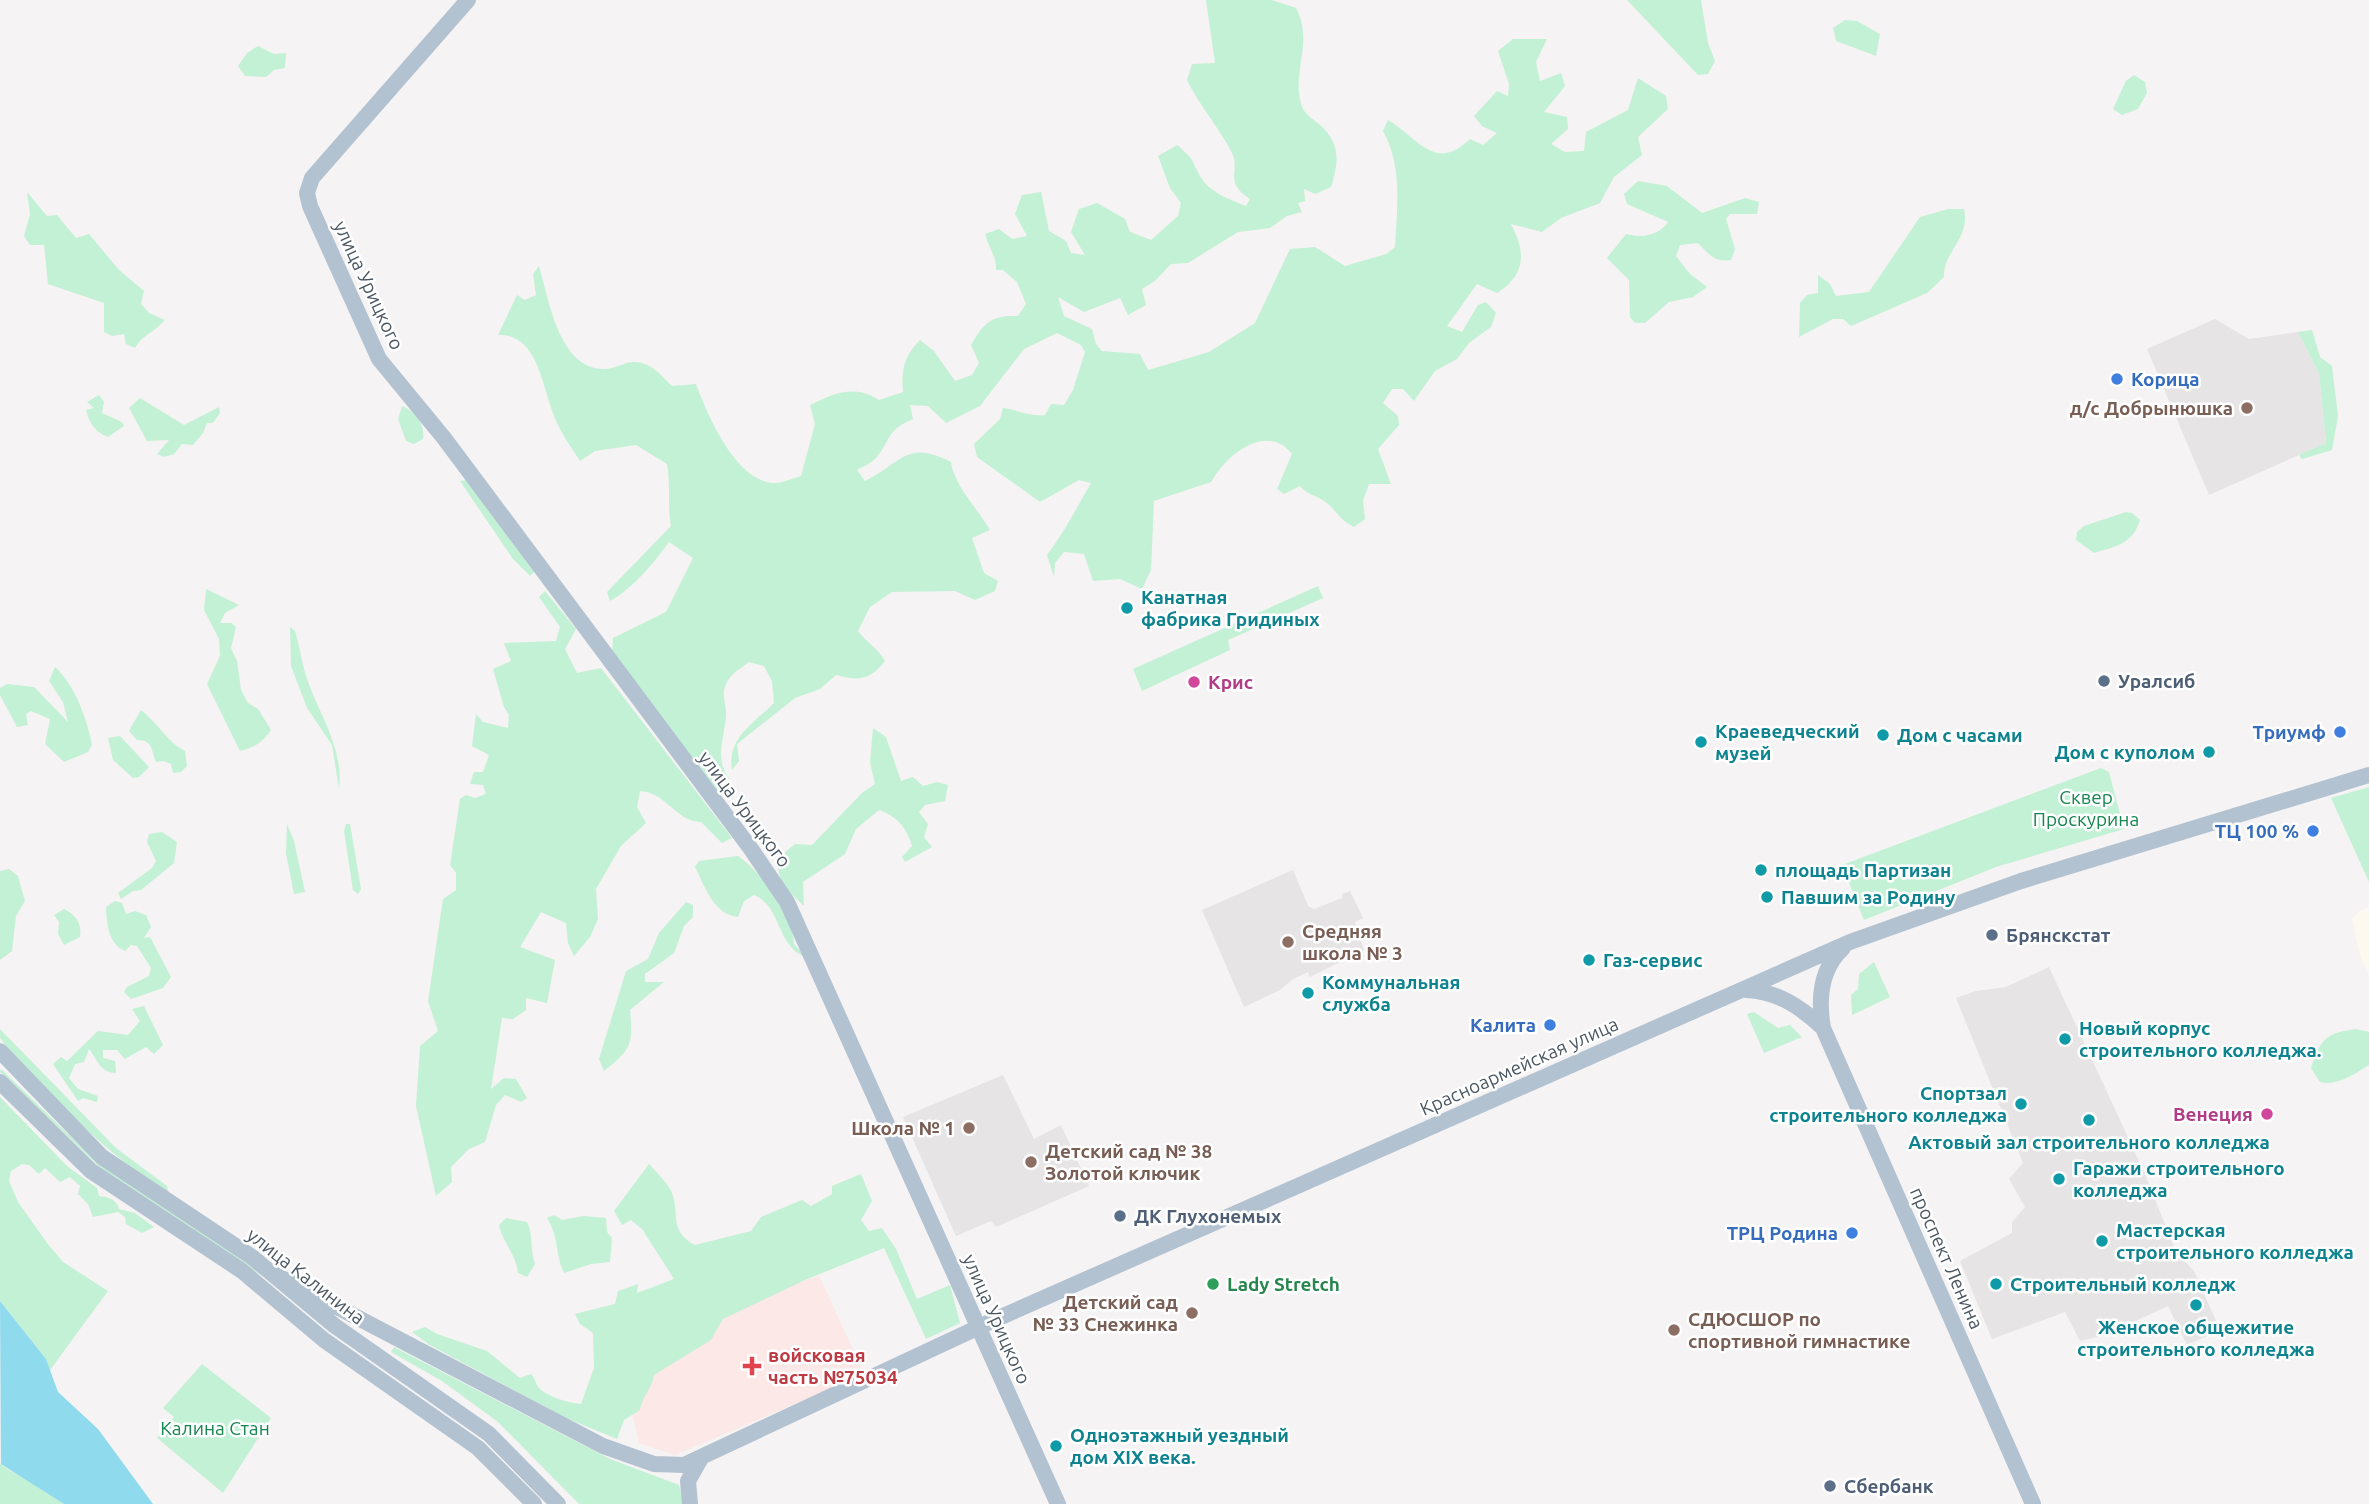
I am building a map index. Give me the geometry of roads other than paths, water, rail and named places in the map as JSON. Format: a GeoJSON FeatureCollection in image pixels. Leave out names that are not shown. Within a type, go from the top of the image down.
{"type":"FeatureCollection","features":[{"type":"Feature","properties":{"kind":"main road","name":"улица Урицкого"},"geometry":{"type":"LineString","coordinates":[[468,0],[312,178],[307,193],[379,359],[444,438],[751,849],[787,902],[1058,1504]]}},
{"type":"Feature","properties":{"kind":"main road","name":"Красноармейская улица"},"geometry":{"type":"LineString","coordinates":[[274,1274],[614,1451],[666,1466],[684,1465],[978,1328],[1850,942],[2010,885],[2369,775]]}},
{"type":"Feature","properties":{"kind":"main road"},"geometry":{"type":"LineString","coordinates":[[1823,1028],[1823,982],[1834,957],[1850,942]]}},
{"type":"Feature","properties":{"kind":"main road"},"geometry":{"type":"LineString","coordinates":[[1742,990],[1759,990],[1785,998],[1823,1028]]}},
{"type":"Feature","properties":{"kind":"main road","name":"проспект Ленина"},"geometry":{"type":"LineString","coordinates":[[1823,1028],[2033,1504]]}},
{"type":"Feature","properties":{"kind":"main road","name":"улица Калинина"},"geometry":{"type":"LineString","coordinates":[[0,1051],[102,1157],[274,1274],[345,1334],[489,1434],[558,1504]]}},
{"type":"Feature","properties":{"kind":"main road","name":"улица Калинина"},"geometry":{"type":"LineString","coordinates":[[0,1082],[91,1171],[249,1276],[324,1340],[478,1448],[534,1504]]}},
{"type":"Feature","properties":{"kind":"main road"},"geometry":{"type":"LineString","coordinates":[[690,1504],[687,1490],[690,1473],[708,1452]]}},
{"type":"Feature","properties":{"kind":"water"},"geometry":{"type":"Polygon","coordinates":[[[0,1301],[46,1359],[58,1392],[98,1429],[153,1504],[64,1504],[1,1464],[0,1301]]]}},
{"type":"Feature","properties":{"kind":"place","name":"Корица"},"geometry":{"type":"Point","coordinates":[2117,379]}},
{"type":"Feature","properties":{"kind":"place","name":"д/с Добрынюшка"},"geometry":{"type":"Point","coordinates":[2247,408]}},
{"type":"Feature","properties":{"kind":"place","name":"Канатная фабрика Гридиных"},"geometry":{"type":"Point","coordinates":[1127,608]}},
{"type":"Feature","properties":{"kind":"place","name":"Уралсиб"},"geometry":{"type":"Point","coordinates":[2104,681]}},
{"type":"Feature","properties":{"kind":"place","name":"Крис"},"geometry":{"type":"Point","coordinates":[1194,682]}},
{"type":"Feature","properties":{"kind":"place","name":"Триумф"},"geometry":{"type":"Point","coordinates":[2340,732]}},
{"type":"Feature","properties":{"kind":"place","name":"Дом с часами"},"geometry":{"type":"Point","coordinates":[1883,735]}},
{"type":"Feature","properties":{"kind":"place","name":"Краеведческий музей"},"geometry":{"type":"Point","coordinates":[1701,742]}},
{"type":"Feature","properties":{"kind":"place","name":"Дом с куполом"},"geometry":{"type":"Point","coordinates":[2209,752]}},
{"type":"Feature","properties":{"kind":"place","name":"ТЦ 100 %"},"geometry":{"type":"Point","coordinates":[2313,831]}},
{"type":"Feature","properties":{"kind":"place","name":"площадь Партизан"},"geometry":{"type":"Point","coordinates":[1761,870]}},
{"type":"Feature","properties":{"kind":"place","name":"Павшим за Родину"},"geometry":{"type":"Point","coordinates":[1767,897]}},
{"type":"Feature","properties":{"kind":"place","name":"Брянскстат"},"geometry":{"type":"Point","coordinates":[1992,935]}},
{"type":"Feature","properties":{"kind":"place","name":"Средняя школа № 3"},"geometry":{"type":"Point","coordinates":[1288,942]}},
{"type":"Feature","properties":{"kind":"place","name":"Газ-сервис"},"geometry":{"type":"Point","coordinates":[1589,960]}},
{"type":"Feature","properties":{"kind":"place","name":"Коммунальная служба"},"geometry":{"type":"Point","coordinates":[1308,993]}},
{"type":"Feature","properties":{"kind":"place","name":"Калита"},"geometry":{"type":"Point","coordinates":[1550,1025]}},
{"type":"Feature","properties":{"kind":"place","name":"Новый корпус строительного колледжа."},"geometry":{"type":"Point","coordinates":[2065,1039]}},
{"type":"Feature","properties":{"kind":"place","name":"Спортзал строительного колледжа"},"geometry":{"type":"Point","coordinates":[2021,1104]}},
{"type":"Feature","properties":{"kind":"place","name":"Венеция"},"geometry":{"type":"Point","coordinates":[2267,1114]}},
{"type":"Feature","properties":{"kind":"place","name":"Актовый зал строительного колледжа"},"geometry":{"type":"Point","coordinates":[2089,1120]}},
{"type":"Feature","properties":{"kind":"place","name":"Школа № 1"},"geometry":{"type":"Point","coordinates":[969,1128]}},
{"type":"Feature","properties":{"kind":"place","name":"Детский сад № 38 Золотой ключик"},"geometry":{"type":"Point","coordinates":[1031,1162]}},
{"type":"Feature","properties":{"kind":"place","name":"Гаражи строительного колледжа"},"geometry":{"type":"Point","coordinates":[2059,1179]}},
{"type":"Feature","properties":{"kind":"place","name":"ДК Глухонемых"},"geometry":{"type":"Point","coordinates":[1120,1216]}},
{"type":"Feature","properties":{"kind":"place","name":"ТРЦ Родина"},"geometry":{"type":"Point","coordinates":[1852,1233]}},
{"type":"Feature","properties":{"kind":"place","name":"Мастерская строительного колледжа"},"geometry":{"type":"Point","coordinates":[2102,1241]}},
{"type":"Feature","properties":{"kind":"place","name":"Lady Stretch"},"geometry":{"type":"Point","coordinates":[1213,1284]}},
{"type":"Feature","properties":{"kind":"place","name":"Строительный колледж"},"geometry":{"type":"Point","coordinates":[1996,1284]}},
{"type":"Feature","properties":{"kind":"place","name":"Женское общежитие строительного колледжа"},"geometry":{"type":"Point","coordinates":[2196,1305]}},
{"type":"Feature","properties":{"kind":"place","name":"Детский сад № 33 Снежинка"},"geometry":{"type":"Point","coordinates":[1192,1313]}},
{"type":"Feature","properties":{"kind":"place","name":"СДЮСШОР по спортивной гимнастике"},"geometry":{"type":"Point","coordinates":[1674,1330]}},
{"type":"Feature","properties":{"kind":"place","name":"войсковая часть №75034"},"geometry":{"type":"Point","coordinates":[752,1366]}},
{"type":"Feature","properties":{"kind":"place","name":"Одноэтажный уездный дом XIX века."},"geometry":{"type":"Point","coordinates":[1056,1446]}},
{"type":"Feature","properties":{"kind":"place","name":"Сбербанк"},"geometry":{"type":"Point","coordinates":[1830,1486]}},
{"type":"Feature","properties":{"kind":"park label","name":"Сквер Проскурина"},"geometry":{"type":"Point","coordinates":[2086,808]}},
{"type":"Feature","properties":{"kind":"park label","name":"Калина Стан"},"geometry":{"type":"Point","coordinates":[215,1428]}}]}
